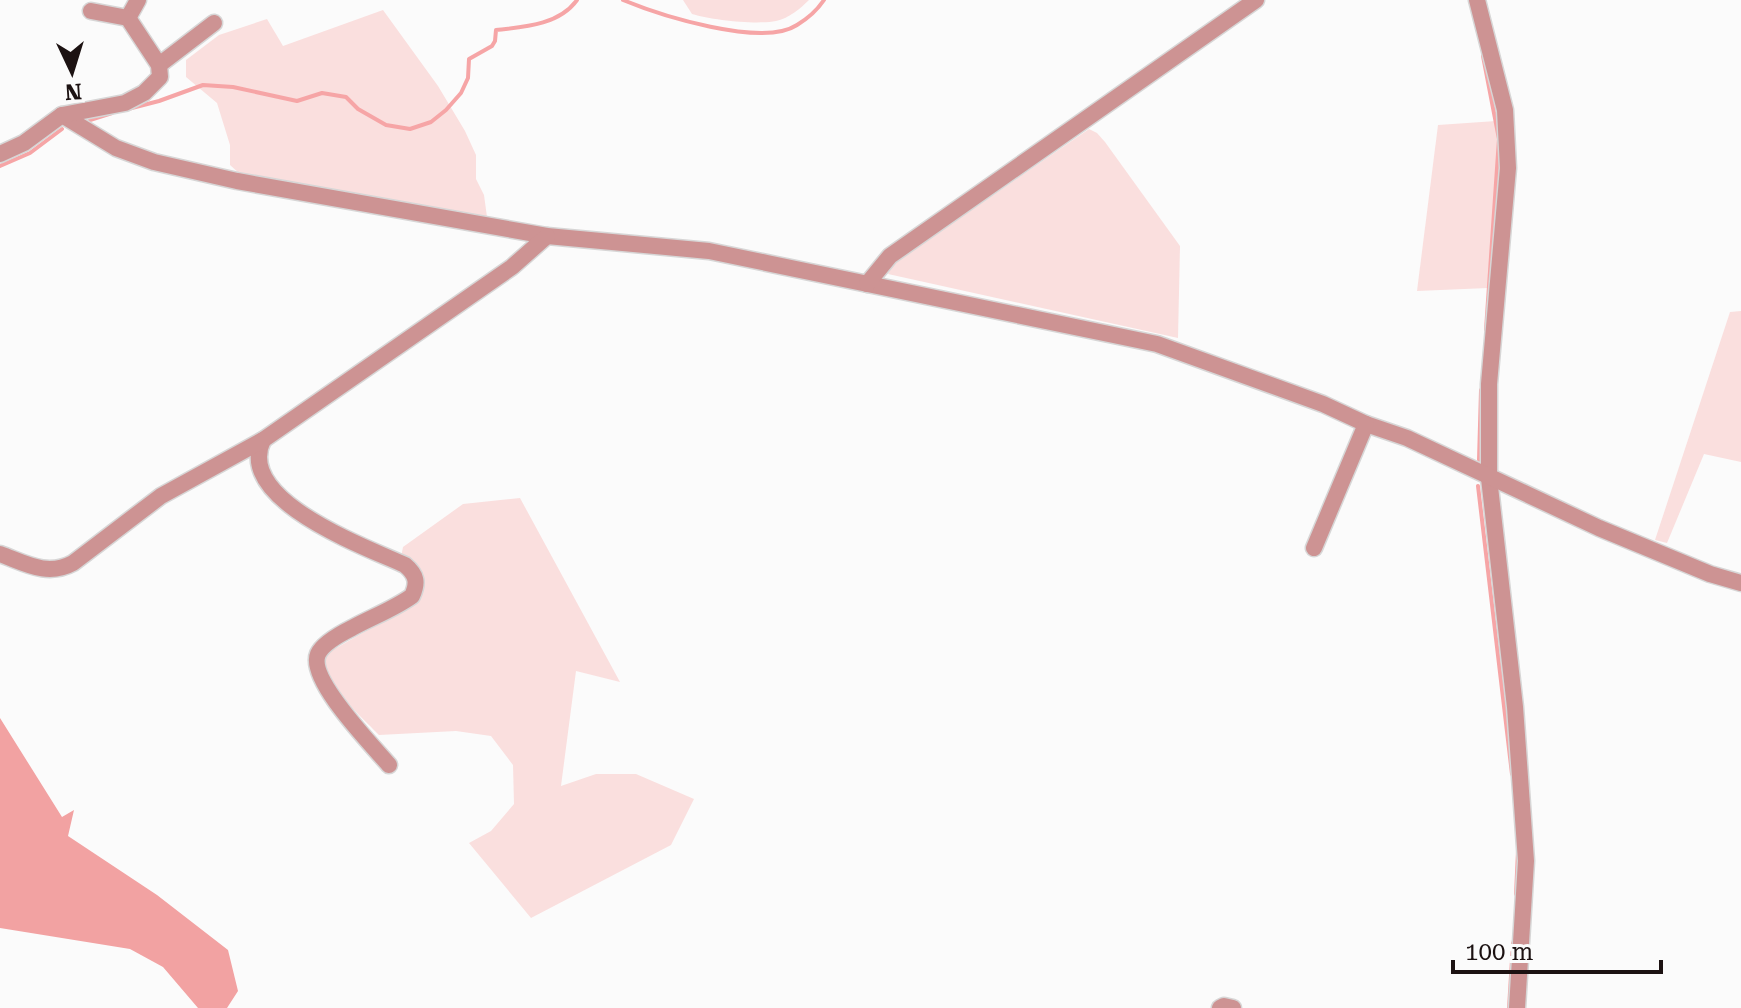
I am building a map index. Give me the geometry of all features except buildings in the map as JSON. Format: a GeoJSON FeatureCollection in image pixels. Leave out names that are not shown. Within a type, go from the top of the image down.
{"type":"FeatureCollection","features":[{"type":"Feature","properties":{"kind":"street"},"geometry":{"type":"LineString","coordinates":[[128,18],[138,0]]}},
{"type":"Feature","properties":{"kind":"street"},"geometry":{"type":"LineString","coordinates":[[867,284],[890,256],[1256,0]]}},
{"type":"Feature","properties":{"kind":"street"},"geometry":{"type":"LineString","coordinates":[[1477,0],[1505,110],[1508,147],[1489,384],[1489,478],[1515,707],[1526,861],[1517,1008]]}},
{"type":"Feature","properties":{"kind":"street"},"geometry":{"type":"LineString","coordinates":[[0,154],[24,143],[62,115],[125,103],[155,84],[160,77],[159,65],[128,18],[91,11]]}},
{"type":"Feature","properties":{"kind":"street"},"geometry":{"type":"LineString","coordinates":[[159,65],[214,23]]}},
{"type":"Feature","properties":{"kind":"street"},"geometry":{"type":"LineString","coordinates":[[62,115],[101,141],[154,162],[273,189],[547,236],[709,251],[1157,344],[1407,438],[1627,540],[1710,574],[1741,583]]}},
{"type":"Feature","properties":{"kind":"street"},"geometry":{"type":"LineString","coordinates":[[0,554],[42,570],[63,569],[161,496],[263,440],[512,267],[547,236]]}},
{"type":"Feature","properties":{"kind":"street"},"geometry":{"type":"LineString","coordinates":[[1314,548],[1366,424]]}},
{"type":"Feature","properties":{"kind":"street"},"geometry":{"type":"LineString","coordinates":[[263,440],[257,453],[257,463],[265,479],[290,504],[329,532],[405,565],[414,573],[416,587],[412,596],[326,645],[319,652],[316,664],[330,694],[389,765]]}},
{"type":"Feature","properties":{"kind":"street"},"geometry":{"type":"LineString","coordinates":[[1220,1008],[1233,1008]]}},
{"type":"Feature","properties":{"kind":"shaded area"},"geometry":{"type":"Polygon","coordinates":[[[683,0],[809,0],[785,18],[757,22],[692,14],[683,0]]]}},
{"type":"Feature","properties":{"kind":"shaded area"},"geometry":{"type":"Polygon","coordinates":[[[383,10],[438,86],[465,131],[476,155],[476,179],[484,195],[487,217],[240,174],[230,165],[230,145],[217,103],[186,77],[186,60],[219,35],[267,19],[283,46],[383,10]]]}},
{"type":"Feature","properties":{"kind":"shaded area"},"geometry":{"type":"Polygon","coordinates":[[[1496,121],[1498,152],[1488,288],[1417,291],[1438,125],[1496,121]]]}},
{"type":"Feature","properties":{"kind":"shaded area"},"geometry":{"type":"Polygon","coordinates":[[[1089,129],[1105,142],[1180,246],[1178,338],[888,274],[893,264],[1089,129]]]}},
{"type":"Feature","properties":{"kind":"shaded area"},"geometry":{"type":"Polygon","coordinates":[[[1741,311],[1741,462],[1704,454],[1667,543],[1655,540],[1730,312],[1741,311]]]}},
{"type":"Feature","properties":{"kind":"shaded area"},"geometry":{"type":"Polygon","coordinates":[[[520,498],[620,682],[576,671],[561,786],[596,774],[636,774],[694,799],[671,845],[531,918],[469,843],[491,831],[514,804],[513,765],[491,736],[456,731],[379,735],[337,689],[326,667],[324,655],[415,603],[422,593],[421,577],[401,557],[403,547],[463,504],[520,498]]]}},
{"type":"Feature","properties":{"kind":"shaded area"},"geometry":{"type":"Polygon","coordinates":[[[0,718],[62,817],[74,810],[68,836],[157,895],[228,950],[238,991],[227,1008],[198,1008],[163,967],[130,949],[0,928],[0,718]]]}},
{"type":"Feature","properties":{"kind":"waterway"},"geometry":{"type":"LineString","coordinates":[[128,109],[203,85],[233,87],[297,101],[322,93],[346,97],[358,109],[386,125],[410,129],[431,122],[461,93],[468,78],[469,59],[492,46],[496,30],[551,20],[577,0]]}},
{"type":"Feature","properties":{"kind":"waterway"},"geometry":{"type":"LineString","coordinates":[[623,0],[685,21],[760,33],[781,31],[797,25],[824,0]]}},
{"type":"Feature","properties":{"kind":"waterway"},"geometry":{"type":"LineString","coordinates":[[1483,56],[1499,139],[1486,330]]}},
{"type":"Feature","properties":{"kind":"waterway"},"geometry":{"type":"LineString","coordinates":[[90,120],[112,113]]}},
{"type":"Feature","properties":{"kind":"waterway"},"geometry":{"type":"LineString","coordinates":[[0,166],[30,153],[62,129]]}},
{"type":"Feature","properties":{"kind":"waterway"},"geometry":{"type":"LineString","coordinates":[[1479,460],[1481,390]]}},
{"type":"Feature","properties":{"kind":"waterway"},"geometry":{"type":"LineString","coordinates":[[1478,486],[1512,774]]}},
{"type":"Feature","properties":{"kind":"waterway"},"geometry":{"type":"LineString","coordinates":[[1516,894],[1518,851]]}},
{"type":"Feature","properties":{"kind":"waterway"},"geometry":{"type":"LineString","coordinates":[[1509,1008],[1513,943]]}}]}
